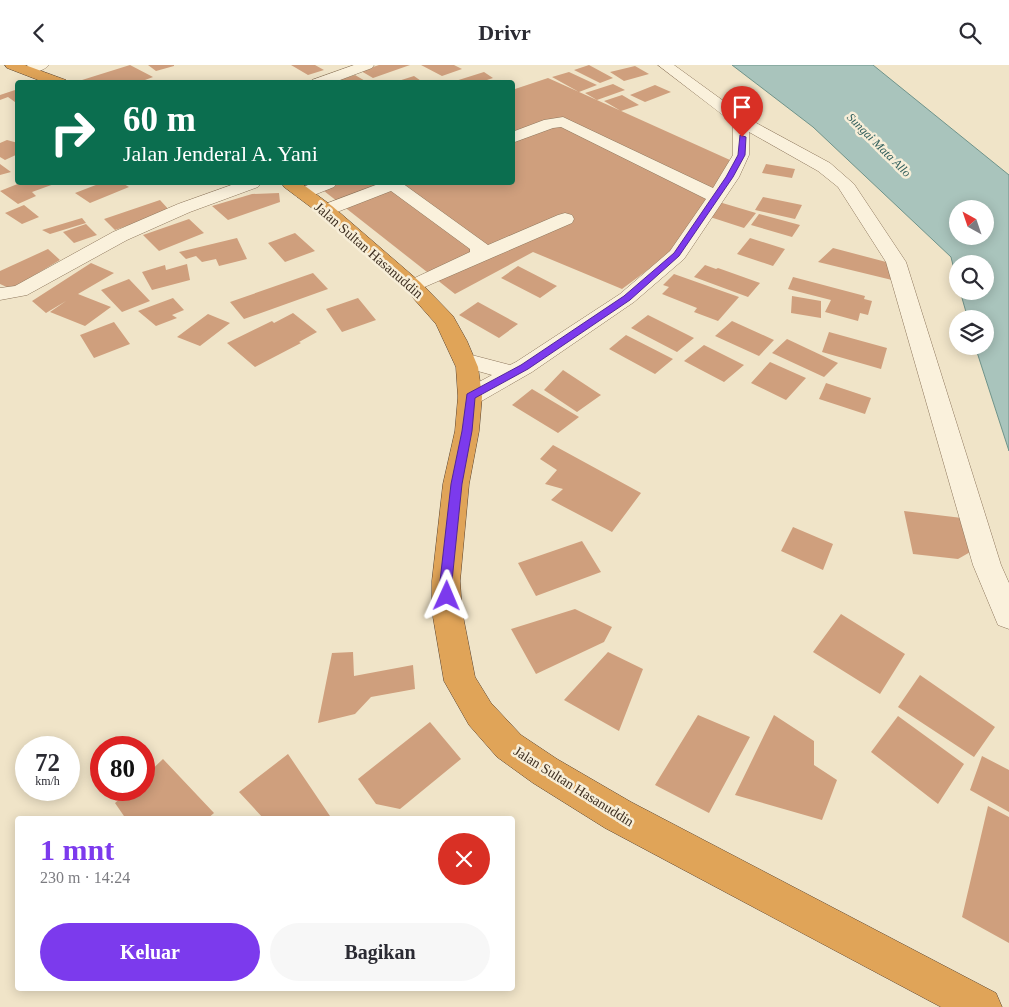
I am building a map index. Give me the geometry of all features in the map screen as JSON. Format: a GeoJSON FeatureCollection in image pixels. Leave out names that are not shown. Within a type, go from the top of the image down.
{"type":"FeatureCollection","features":[{"type":"Feature","properties":{"kind":"highway"},"geometry":{"type":"LineString","coordinates":[[12,65],[53,80]]}},
{"type":"Feature","properties":{"kind":"highway","name":"Jalan Sultan Hasanuddin"},"geometry":{"type":"LineString","coordinates":[[312,192],[413,286],[444,321],[467,367],[470,397],[467,431],[456,484],[446,581],[452,643],[460,681],[480,714],[509,745],[545,771],[618,815],[982,1007]]}},
{"type":"Feature","properties":{"kind":"street"},"geometry":{"type":"LineString","coordinates":[[27,70],[42,65]]}},
{"type":"Feature","properties":{"kind":"street"},"geometry":{"type":"LineString","coordinates":[[325,80],[367,65]]}},
{"type":"Feature","properties":{"kind":"street"},"geometry":{"type":"LineString","coordinates":[[665,65],[741,121],[824,167],[845,185],[896,263],[986,565],[1009,617]]}},
{"type":"Feature","properties":{"kind":"street"},"geometry":{"type":"LineString","coordinates":[[515,136],[550,123],[562,121],[716,196]]}},
{"type":"Feature","properties":{"kind":"street"},"geometry":{"type":"LineString","coordinates":[[470,397],[513,373],[627,298],[677,255],[730,177],[741,155],[741,121]]}},
{"type":"Feature","properties":{"kind":"street"},"geometry":{"type":"LineString","coordinates":[[0,294],[20,291],[120,236],[184,208],[247,185]]}},
{"type":"Feature","properties":{"kind":"street"},"geometry":{"type":"LineString","coordinates":[[312,192],[383,185]]}},
{"type":"Feature","properties":{"kind":"street"},"geometry":{"type":"LineString","coordinates":[[394,185],[480,247],[480,255]]}},
{"type":"Feature","properties":{"kind":"street"},"geometry":{"type":"LineString","coordinates":[[413,286],[564,219]]}},
{"type":"Feature","properties":{"kind":"street"},"geometry":{"type":"LineString","coordinates":[[464,360],[513,373]]}},
{"type":"Feature","properties":{"kind":"water","name":"Sungai Mata Allo"},"geometry":{"type":"Polygon","coordinates":[[[732,65],[873,65],[1009,175],[1009,451],[978,355],[994,355],[994,310],[965,310],[963,300],[994,300],[994,255],[949,255],[813,127],[732,65]]]}},
{"type":"Feature","properties":{"kind":"building"},"geometry":{"type":"Polygon","coordinates":[[[130,65],[153,77],[145,80],[82,80],[130,65]]]}},
{"type":"Feature","properties":{"kind":"building"},"geometry":{"type":"Polygon","coordinates":[[[148,65],[174,65],[174,66],[156,71],[148,65]]]}},
{"type":"Feature","properties":{"kind":"building"},"geometry":{"type":"Polygon","coordinates":[[[291,65],[315,65],[324,70],[308,75],[291,65]]]}},
{"type":"Feature","properties":{"kind":"building"},"geometry":{"type":"Polygon","coordinates":[[[379,65],[410,65],[373,78],[361,71],[379,65]]]}},
{"type":"Feature","properties":{"kind":"building"},"geometry":{"type":"Polygon","coordinates":[[[421,65],[454,65],[462,69],[442,76],[421,65]]]}},
{"type":"Feature","properties":{"kind":"building"},"geometry":{"type":"Polygon","coordinates":[[[589,65],[613,78],[600,83],[574,70],[589,65]]]}},
{"type":"Feature","properties":{"kind":"building"},"geometry":{"type":"Polygon","coordinates":[[[635,66],[649,74],[624,81],[610,72],[635,66]]]}},
{"type":"Feature","properties":{"kind":"building"},"geometry":{"type":"Polygon","coordinates":[[[484,72],[493,78],[487,80],[459,80],[484,72]]]}},
{"type":"Feature","properties":{"kind":"building"},"geometry":{"type":"Polygon","coordinates":[[[569,72],[597,85],[579,92],[552,77],[569,72]]]}},
{"type":"Feature","properties":{"kind":"building"},"geometry":{"type":"Polygon","coordinates":[[[355,75],[364,80],[339,80],[355,75]]]}},
{"type":"Feature","properties":{"kind":"building"},"geometry":{"type":"Polygon","coordinates":[[[414,76],[420,80],[401,80],[414,76]]]}},
{"type":"Feature","properties":{"kind":"building"},"geometry":{"type":"Polygon","coordinates":[[[548,78],[730,160],[676,249],[622,289],[533,252],[455,294],[319,187],[324,185],[515,185],[515,89],[548,78]]]}},
{"type":"Feature","properties":{"kind":"building"},"geometry":{"type":"Polygon","coordinates":[[[613,84],[625,90],[597,100],[585,93],[613,84]]]}},
{"type":"Feature","properties":{"kind":"building"},"geometry":{"type":"Polygon","coordinates":[[[655,85],[671,92],[645,102],[630,95],[655,85]]]}},
{"type":"Feature","properties":{"kind":"building"},"geometry":{"type":"Polygon","coordinates":[[[15,90],[15,102],[8,97],[0,100],[0,95],[15,90]]]}},
{"type":"Feature","properties":{"kind":"building"},"geometry":{"type":"Polygon","coordinates":[[[622,95],[639,105],[621,111],[604,101],[622,95]]]}},
{"type":"Feature","properties":{"kind":"building"},"geometry":{"type":"Polygon","coordinates":[[[7,140],[15,142],[15,155],[5,160],[0,157],[0,143],[7,140]]]}},
{"type":"Feature","properties":{"kind":"building"},"geometry":{"type":"Polygon","coordinates":[[[0,164],[11,172],[0,175],[0,164]]]}},
{"type":"Feature","properties":{"kind":"building"},"geometry":{"type":"Polygon","coordinates":[[[766,164],[795,169],[792,178],[762,173],[766,164]]]}},
{"type":"Feature","properties":{"kind":"building"},"geometry":{"type":"Polygon","coordinates":[[[15,185],[51,185],[32,192],[36,196],[18,204],[0,191],[15,185]]]}},
{"type":"Feature","properties":{"kind":"building"},"geometry":{"type":"Polygon","coordinates":[[[96,185],[126,185],[129,187],[90,203],[75,193],[96,185]]]}},
{"type":"Feature","properties":{"kind":"building"},"geometry":{"type":"Polygon","coordinates":[[[279,193],[280,202],[228,220],[212,206],[252,194],[279,193]]]}},
{"type":"Feature","properties":{"kind":"building"},"geometry":{"type":"Polygon","coordinates":[[[763,197],[802,205],[795,219],[755,210],[763,197]]]}},
{"type":"Feature","properties":{"kind":"building"},"geometry":{"type":"Polygon","coordinates":[[[160,200],[170,211],[115,230],[104,219],[160,200]]]}},
{"type":"Feature","properties":{"kind":"building"},"geometry":{"type":"Polygon","coordinates":[[[719,202],[756,213],[744,228],[707,216],[719,202]]]}},
{"type":"Feature","properties":{"kind":"building"},"geometry":{"type":"Polygon","coordinates":[[[24,205],[39,217],[22,224],[5,213],[24,205]]]}},
{"type":"Feature","properties":{"kind":"building"},"geometry":{"type":"Polygon","coordinates":[[[759,214],[800,225],[792,237],[751,225],[759,214]]]}},
{"type":"Feature","properties":{"kind":"building"},"geometry":{"type":"Polygon","coordinates":[[[82,218],[86,223],[50,234],[42,230],[82,218]]]}},
{"type":"Feature","properties":{"kind":"building"},"geometry":{"type":"Polygon","coordinates":[[[189,219],[204,233],[159,251],[143,235],[189,219]]]}},
{"type":"Feature","properties":{"kind":"building"},"geometry":{"type":"Polygon","coordinates":[[[86,224],[97,235],[74,243],[63,232],[86,224]]]}},
{"type":"Feature","properties":{"kind":"building"},"geometry":{"type":"Polygon","coordinates":[[[295,233],[315,251],[285,262],[268,243],[295,233]]]}},
{"type":"Feature","properties":{"kind":"building"},"geometry":{"type":"Polygon","coordinates":[[[237,238],[247,259],[219,266],[216,259],[202,262],[196,256],[186,259],[179,252],[237,238]]]}},
{"type":"Feature","properties":{"kind":"building"},"geometry":{"type":"Polygon","coordinates":[[[750,238],[785,249],[773,266],[737,254],[750,238]]]}},
{"type":"Feature","properties":{"kind":"building"},"geometry":{"type":"Polygon","coordinates":[[[833,248],[890,263],[892,280],[818,262],[833,248]]]}},
{"type":"Feature","properties":{"kind":"building"},"geometry":{"type":"Polygon","coordinates":[[[48,249],[60,260],[11,289],[0,284],[0,271],[48,249]]]}},
{"type":"Feature","properties":{"kind":"building"},"geometry":{"type":"Polygon","coordinates":[[[91,263],[114,273],[78,294],[111,307],[85,326],[50,312],[66,301],[46,313],[32,301],[91,263]]]}},
{"type":"Feature","properties":{"kind":"building"},"geometry":{"type":"Polygon","coordinates":[[[187,264],[190,280],[152,290],[142,272],[165,265],[166,270],[187,264]]]}},
{"type":"Feature","properties":{"kind":"building"},"geometry":{"type":"Polygon","coordinates":[[[705,265],[760,283],[748,297],[694,277],[705,265]]]}},
{"type":"Feature","properties":{"kind":"building"},"geometry":{"type":"Polygon","coordinates":[[[518,266],[557,286],[540,298],[501,278],[518,266]]]}},
{"type":"Feature","properties":{"kind":"building"},"geometry":{"type":"Polygon","coordinates":[[[313,273],[328,289],[244,319],[230,302],[313,273]]]}},
{"type":"Feature","properties":{"kind":"building"},"geometry":{"type":"Polygon","coordinates":[[[674,274],[739,297],[718,321],[694,312],[697,308],[662,294],[669,287],[663,285],[674,274]]]}},
{"type":"Feature","properties":{"kind":"building"},"geometry":{"type":"Polygon","coordinates":[[[793,277],[865,296],[864,299],[872,301],[868,315],[860,313],[858,321],[825,312],[831,300],[788,289],[793,277]]]}},
{"type":"Feature","properties":{"kind":"building"},"geometry":{"type":"Polygon","coordinates":[[[129,279],[150,301],[122,312],[101,290],[129,279]]]}},
{"type":"Feature","properties":{"kind":"building"},"geometry":{"type":"Polygon","coordinates":[[[792,296],[821,301],[821,318],[791,313],[792,296]]]}},
{"type":"Feature","properties":{"kind":"building"},"geometry":{"type":"Polygon","coordinates":[[[173,298],[184,310],[172,315],[177,318],[156,326],[138,311],[173,298]]]}},
{"type":"Feature","properties":{"kind":"building"},"geometry":{"type":"Polygon","coordinates":[[[358,298],[376,320],[342,332],[326,309],[358,298]]]}},
{"type":"Feature","properties":{"kind":"building"},"geometry":{"type":"Polygon","coordinates":[[[478,302],[518,324],[499,338],[459,315],[478,302]]]}},
{"type":"Feature","properties":{"kind":"building"},"geometry":{"type":"Polygon","coordinates":[[[293,313],[317,332],[299,342],[301,343],[255,367],[227,343],[272,321],[274,323],[293,313]]]}},
{"type":"Feature","properties":{"kind":"building"},"geometry":{"type":"Polygon","coordinates":[[[208,314],[230,323],[200,346],[177,337],[208,314]]]}},
{"type":"Feature","properties":{"kind":"building"},"geometry":{"type":"Polygon","coordinates":[[[648,315],[694,338],[677,352],[631,328],[648,315]]]}},
{"type":"Feature","properties":{"kind":"building"},"geometry":{"type":"Polygon","coordinates":[[[732,321],[774,340],[759,356],[715,336],[732,321]]]}},
{"type":"Feature","properties":{"kind":"building"},"geometry":{"type":"Polygon","coordinates":[[[114,322],[130,344],[94,358],[80,335],[114,322]]]}},
{"type":"Feature","properties":{"kind":"building"},"geometry":{"type":"Polygon","coordinates":[[[829,332],[887,348],[881,369],[822,352],[829,332]]]}},
{"type":"Feature","properties":{"kind":"building"},"geometry":{"type":"Polygon","coordinates":[[[626,335],[673,359],[655,374],[609,349],[626,335]]]}},
{"type":"Feature","properties":{"kind":"building"},"geometry":{"type":"Polygon","coordinates":[[[787,339],[838,363],[824,377],[772,353],[787,339]]]}},
{"type":"Feature","properties":{"kind":"building"},"geometry":{"type":"Polygon","coordinates":[[[704,345],[744,365],[724,382],[684,361],[704,345]]]}},
{"type":"Feature","properties":{"kind":"building"},"geometry":{"type":"Polygon","coordinates":[[[770,362],[806,378],[786,400],[751,383],[770,362]]]}},
{"type":"Feature","properties":{"kind":"building"},"geometry":{"type":"Polygon","coordinates":[[[563,370],[601,395],[577,412],[544,390],[563,370]]]}},
{"type":"Feature","properties":{"kind":"building"},"geometry":{"type":"Polygon","coordinates":[[[826,383],[871,398],[865,414],[819,399],[826,383]]]}},
{"type":"Feature","properties":{"kind":"building"},"geometry":{"type":"Polygon","coordinates":[[[532,389],[579,417],[558,433],[512,405],[532,389]]]}},
{"type":"Feature","properties":{"kind":"building"},"geometry":{"type":"Polygon","coordinates":[[[553,445],[641,493],[612,532],[551,500],[563,489],[545,484],[557,470],[540,459],[553,445]]]}},
{"type":"Feature","properties":{"kind":"building"},"geometry":{"type":"Polygon","coordinates":[[[904,511],[962,518],[972,551],[958,559],[913,554],[904,511]]]}},
{"type":"Feature","properties":{"kind":"building"},"geometry":{"type":"Polygon","coordinates":[[[793,527],[833,544],[823,570],[781,551],[793,527]]]}},
{"type":"Feature","properties":{"kind":"building"},"geometry":{"type":"Polygon","coordinates":[[[582,541],[601,572],[536,596],[518,563],[582,541]]]}},
{"type":"Feature","properties":{"kind":"building"},"geometry":{"type":"Polygon","coordinates":[[[575,609],[612,627],[604,642],[536,674],[511,629],[575,609]]]}},
{"type":"Feature","properties":{"kind":"building"},"geometry":{"type":"Polygon","coordinates":[[[841,614],[905,654],[880,694],[813,652],[841,614]]]}},
{"type":"Feature","properties":{"kind":"building"},"geometry":{"type":"Polygon","coordinates":[[[353,652],[354,676],[413,665],[415,689],[371,697],[355,714],[318,723],[332,653],[353,652]]]}},
{"type":"Feature","properties":{"kind":"building"},"geometry":{"type":"Polygon","coordinates":[[[608,652],[643,669],[619,731],[564,700],[608,652]]]}},
{"type":"Feature","properties":{"kind":"building"},"geometry":{"type":"Polygon","coordinates":[[[920,675],[995,727],[974,757],[898,707],[920,675]]]}},
{"type":"Feature","properties":{"kind":"building"},"geometry":{"type":"Polygon","coordinates":[[[698,715],[750,737],[709,813],[655,785],[698,715]]]}},
{"type":"Feature","properties":{"kind":"building"},"geometry":{"type":"Polygon","coordinates":[[[774,715],[814,741],[814,765],[837,780],[822,820],[735,795],[774,715]]]}},
{"type":"Feature","properties":{"kind":"building"},"geometry":{"type":"Polygon","coordinates":[[[898,716],[964,764],[938,804],[871,752],[898,716]]]}},
{"type":"Feature","properties":{"kind":"building"},"geometry":{"type":"Polygon","coordinates":[[[430,722],[461,759],[400,809],[376,804],[358,779],[430,722]]]}},
{"type":"Feature","properties":{"kind":"building"},"geometry":{"type":"Polygon","coordinates":[[[288,754],[330,816],[261,816],[239,792],[288,754]]]}},
{"type":"Feature","properties":{"kind":"building"},"geometry":{"type":"Polygon","coordinates":[[[982,756],[1009,770],[1009,812],[970,790],[982,756]]]}},
{"type":"Feature","properties":{"kind":"building"},"geometry":{"type":"Polygon","coordinates":[[[163,759],[214,813],[210,816],[124,816],[115,803],[117,801],[155,801],[155,767],[163,759]]]}},
{"type":"Feature","properties":{"kind":"building"},"geometry":{"type":"Polygon","coordinates":[[[988,806],[1009,817],[1009,943],[962,917],[988,806]]]}},
{"type":"Feature","properties":{"kind":"route"},"geometry":{"type":"LineString","coordinates":[[447,596],[446,581],[456,484],[467,431],[470,397],[524,367],[576,333],[627,298],[677,255],[730,177],[741,155],[742,137]]}}]}
